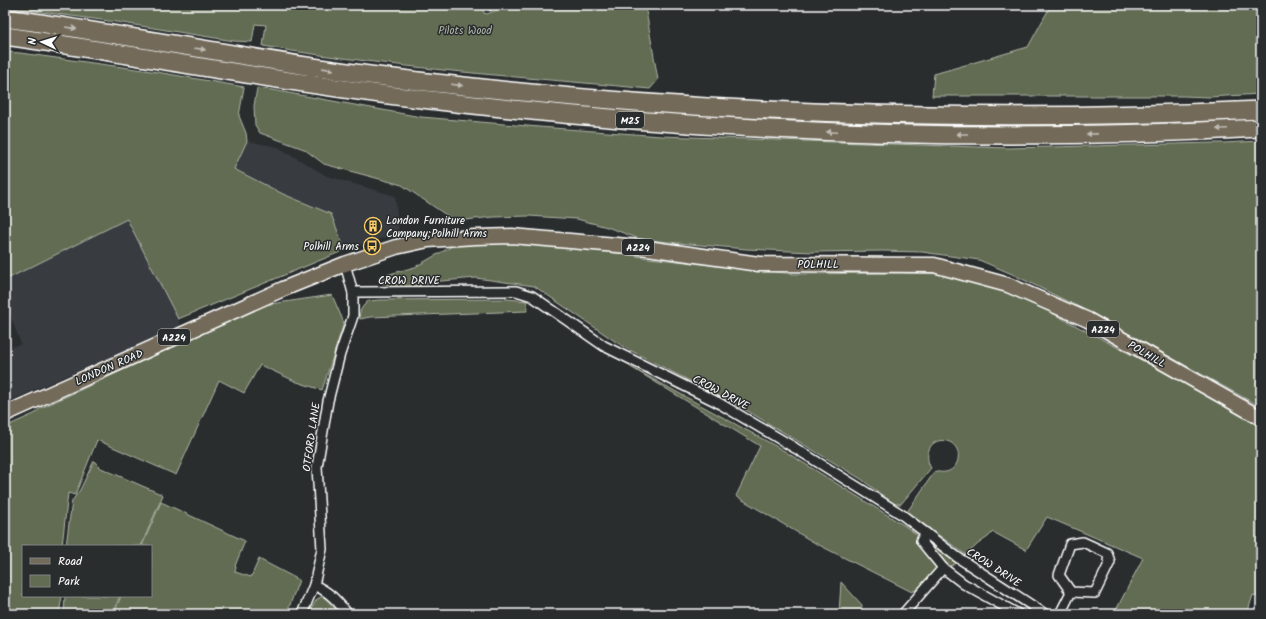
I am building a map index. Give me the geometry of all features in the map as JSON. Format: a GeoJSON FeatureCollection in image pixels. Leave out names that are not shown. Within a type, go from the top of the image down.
{"type":"FeatureCollection","features":[{"type":"Feature","properties":{"kind":"highway","name":"M25"},"geometry":{"type":"LineString","coordinates":[[5,18],[395,78],[515,92],[643,103],[839,114],[942,116],[1152,114],[1261,110]]}},
{"type":"Feature","properties":{"kind":"highway","name":"M25"},"geometry":{"type":"LineString","coordinates":[[5,36],[364,92],[533,112],[658,122],[838,132],[960,134],[1122,133],[1261,128]]}},
{"type":"Feature","properties":{"kind":"main road","name":"POLHILL"},"geometry":{"type":"LineString","coordinates":[[345,264],[390,249],[428,240],[475,236],[512,236],[640,247],[759,264],[934,265],[1008,285],[1088,320],[1261,418]]}},
{"type":"Feature","properties":{"kind":"main road","name":"LONDON ROAD"},"geometry":{"type":"LineString","coordinates":[[5,414],[283,289],[345,264]]}},
{"type":"Feature","properties":{"kind":"street","name":"OTFORD LANE"},"geometry":{"type":"LineString","coordinates":[[302,614],[314,585],[322,550],[317,467],[330,394],[340,354],[353,316],[353,293],[345,264]]}},
{"type":"Feature","properties":{"kind":"street","name":"CROW DRIVE"},"geometry":{"type":"LineString","coordinates":[[353,293],[516,292],[532,296],[604,346],[717,402],[789,444],[901,514],[956,557],[1043,614]]}},
{"type":"Feature","properties":{"kind":"street"},"geometry":{"type":"LineString","coordinates":[[926,533],[921,541],[943,568],[964,584],[1018,614]]}},
{"type":"Feature","properties":{"kind":"street"},"geometry":{"type":"LineString","coordinates":[[1083,542],[1107,554],[1110,562],[1095,592],[1071,592],[1059,575],[1070,544],[1083,542]]}},
{"type":"Feature","properties":{"kind":"street"},"geometry":{"type":"LineString","coordinates":[[903,614],[943,568]]}},
{"type":"Feature","properties":{"kind":"street"},"geometry":{"type":"LineString","coordinates":[[314,585],[327,591],[338,601],[348,614]]}},
{"type":"Feature","properties":{"kind":"street"},"geometry":{"type":"LineString","coordinates":[[1060,614],[1071,592]]}},
{"type":"Feature","properties":{"kind":"shaded area"},"geometry":{"type":"Polygon","coordinates":[[[247,141],[278,147],[327,176],[395,196],[399,233],[345,250],[331,214],[283,194],[234,169],[247,141]]]}},
{"type":"Feature","properties":{"kind":"shaded area"},"geometry":{"type":"Polygon","coordinates":[[[127,219],[181,327],[5,403],[5,349],[21,344],[5,302],[5,280],[127,219]]]}},
{"type":"Feature","properties":{"kind":"green space","name":"Pilots Wood"},"geometry":{"type":"Polygon","coordinates":[[[5,5],[482,5],[484,13],[487,14],[509,5],[645,5],[658,80],[650,89],[408,66],[263,46],[266,25],[255,24],[252,42],[234,41],[116,22],[5,7],[5,5]]]}},
{"type":"Feature","properties":{"kind":"green space"},"geometry":{"type":"Polygon","coordinates":[[[1051,5],[1261,5],[1261,94],[1209,97],[932,96],[934,74],[1028,47],[1051,5]]]}},
{"type":"Feature","properties":{"kind":"green space"},"geometry":{"type":"Polygon","coordinates":[[[5,52],[151,71],[244,87],[239,116],[246,133],[247,141],[234,169],[283,194],[331,214],[345,250],[178,319],[127,219],[5,280],[5,52]]]}},
{"type":"Feature","properties":{"kind":"green space"},"geometry":{"type":"Polygon","coordinates":[[[257,88],[421,117],[661,136],[1008,148],[1261,141],[1261,407],[1087,311],[1012,274],[979,260],[922,252],[812,252],[746,249],[678,243],[640,239],[607,227],[577,219],[529,216],[494,217],[455,221],[402,185],[324,164],[304,149],[260,133],[255,125],[254,106],[257,88]]]}},
{"type":"Feature","properties":{"kind":"green space"},"geometry":{"type":"Polygon","coordinates":[[[497,243],[611,252],[649,258],[794,274],[950,274],[1023,298],[1153,366],[1261,426],[1261,598],[1253,595],[1247,614],[1114,614],[1143,558],[1047,517],[1026,550],[993,532],[966,555],[907,512],[935,471],[950,471],[955,467],[958,461],[957,449],[953,444],[947,441],[941,440],[932,444],[928,453],[931,468],[901,504],[894,504],[861,479],[746,410],[622,346],[534,286],[476,278],[430,282],[418,286],[394,287],[380,282],[379,277],[415,267],[454,245],[497,243]]]}},
{"type":"Feature","properties":{"kind":"green space"},"geometry":{"type":"Polygon","coordinates":[[[332,295],[344,323],[322,390],[297,382],[260,365],[244,393],[219,380],[176,475],[97,440],[75,495],[68,493],[62,545],[22,545],[22,597],[62,597],[59,614],[5,614],[5,427],[36,413],[39,409],[264,305],[332,295]]]}},
{"type":"Feature","properties":{"kind":"green space"},"geometry":{"type":"Polygon","coordinates":[[[507,299],[527,301],[527,311],[370,317],[360,319],[361,309],[368,301],[507,299]]]}},
{"type":"Feature","properties":{"kind":"green space"},"geometry":{"type":"Polygon","coordinates":[[[629,366],[781,449],[905,526],[956,563],[912,592],[815,543],[736,496],[760,446],[629,366]]]}},
{"type":"Feature","properties":{"kind":"green space"},"geometry":{"type":"Polygon","coordinates":[[[94,461],[101,468],[163,495],[141,545],[66,545],[72,501],[80,490],[94,461]]]}},
{"type":"Feature","properties":{"kind":"green space"},"geometry":{"type":"Polygon","coordinates":[[[161,502],[245,541],[235,566],[235,572],[251,577],[259,559],[299,580],[287,613],[283,614],[114,614],[121,597],[152,597],[152,545],[142,545],[161,502]]]}},
{"type":"Feature","properties":{"kind":"green space"},"geometry":{"type":"Polygon","coordinates":[[[841,582],[862,605],[861,614],[839,614],[841,582]]]}},
{"type":"Feature","properties":{"kind":"green space"},"geometry":{"type":"Polygon","coordinates":[[[323,596],[340,614],[308,614],[317,599],[323,596]]]}},
{"type":"Feature","properties":{"kind":"green space"},"geometry":{"type":"Polygon","coordinates":[[[65,597],[120,597],[112,614],[64,614],[65,597]]]}},
{"type":"Feature","properties":{"kind":"railway"},"geometry":{"type":"LineString","coordinates":[[489,10],[501,5]]}},
{"type":"Feature","properties":{"kind":"place","name":"London Furniture Company;Polhill Arms"},"geometry":{"type":"Point","coordinates":[373,226]}},
{"type":"Feature","properties":{"kind":"place","name":"Polhill Arms"},"geometry":{"type":"Point","coordinates":[372,246]}}]}
